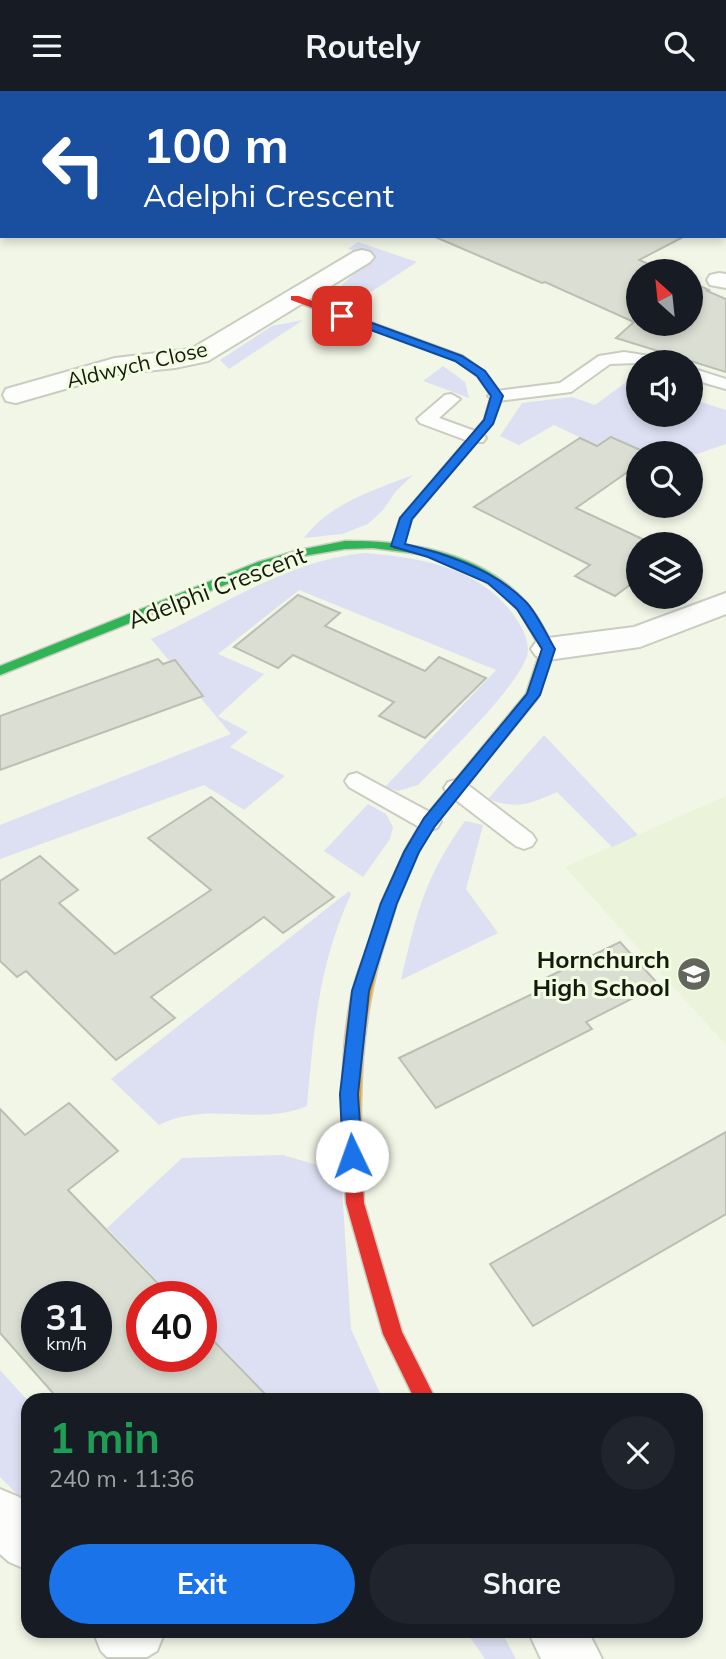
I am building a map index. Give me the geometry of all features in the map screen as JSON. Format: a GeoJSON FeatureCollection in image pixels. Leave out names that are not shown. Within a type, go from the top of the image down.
{"type":"FeatureCollection","features":[{"type":"Feature","properties":{"kind":"street","name":"Aldwych Close"},"geometry":{"type":"LineString","coordinates":[[16,394],[41,376],[199,355],[362,257]]}},
{"type":"Feature","properties":{"kind":"street"},"geometry":{"type":"LineString","coordinates":[[295,298],[458,358],[481,373],[497,396],[489,421],[406,518],[398,546]]}},
{"type":"Feature","properties":{"kind":"street","name":"Adelphi Crescent"},"geometry":{"type":"LineString","coordinates":[[0,671],[251,570],[293,556],[338,546],[398,546],[433,554],[492,580],[522,606],[548,649]]}},
{"type":"Feature","properties":{"kind":"street"},"geometry":{"type":"LineString","coordinates":[[422,1393],[393,1335],[355,1203],[349,1094],[361,991],[389,903],[411,852],[429,822],[533,695],[548,649],[640,637],[726,603]]}},
{"type":"Feature","properties":{"kind":"street"},"geometry":{"type":"LineString","coordinates":[[0,1516],[21,1536]]}},
{"type":"Feature","properties":{"kind":"street"},"geometry":{"type":"LineString","coordinates":[[560,1638],[573,1659]]}},
{"type":"Feature","properties":{"kind":"lane"},"geometry":{"type":"LineString","coordinates":[[497,396],[565,388],[605,360],[626,357]]}},
{"type":"Feature","properties":{"kind":"lane"},"geometry":{"type":"LineString","coordinates":[[703,377],[726,384]]}},
{"type":"Feature","properties":{"kind":"lane"},"geometry":{"type":"LineString","coordinates":[[451,399],[426,419],[477,437]]}},
{"type":"Feature","properties":{"kind":"lane"},"geometry":{"type":"LineString","coordinates":[[357,781],[429,822]]}},
{"type":"Feature","properties":{"kind":"lane"},"geometry":{"type":"LineString","coordinates":[[456,787],[524,840]]}},
{"type":"Feature","properties":{"kind":"shaded area"},"geometry":{"type":"Polygon","coordinates":[[[358,242],[417,262],[351,305],[340,299],[338,293],[343,284],[367,262],[361,253],[348,249],[358,242]]]}},
{"type":"Feature","properties":{"kind":"shaded area"},"geometry":{"type":"Polygon","coordinates":[[[303,320],[229,369],[220,360],[272,326],[303,320]]]}},
{"type":"Feature","properties":{"kind":"shaded area"},"geometry":{"type":"Polygon","coordinates":[[[443,366],[465,382],[469,398],[423,381],[443,366]]]}},
{"type":"Feature","properties":{"kind":"shaded area"},"geometry":{"type":"Polygon","coordinates":[[[626,382],[626,427],[703,427],[703,403],[726,410],[726,444],[703,452],[703,441],[626,443],[612,436],[596,445],[554,425],[519,445],[500,436],[522,403],[572,397],[595,405],[626,382]]]}},
{"type":"Feature","properties":{"kind":"shaded area"},"geometry":{"type":"Polygon","coordinates":[[[413,475],[368,524],[342,534],[304,538],[327,515],[340,507],[368,492],[413,475]]]}},
{"type":"Feature","properties":{"kind":"shaded area"},"geometry":{"type":"Polygon","coordinates":[[[365,553],[431,563],[471,578],[505,604],[527,640],[526,659],[506,691],[418,785],[398,791],[385,787],[496,670],[299,590],[218,654],[264,674],[218,716],[248,732],[230,747],[285,776],[244,810],[204,785],[0,859],[0,825],[231,734],[151,639],[281,575],[336,557],[365,553]]]}},
{"type":"Feature","properties":{"kind":"shaded area"},"geometry":{"type":"Polygon","coordinates":[[[544,735],[638,835],[612,847],[557,792],[539,800],[516,805],[488,799],[544,735]]]}},
{"type":"Feature","properties":{"kind":"shaded area","name":"Hornchurch High School"},"geometry":{"type":"Polygon","coordinates":[[[726,796],[726,1045],[565,867],[726,796]]]}},
{"type":"Feature","properties":{"kind":"shaded area"},"geometry":{"type":"Polygon","coordinates":[[[368,804],[386,814],[393,827],[390,839],[363,877],[324,851],[368,804]]]}},
{"type":"Feature","properties":{"kind":"shaded area"},"geometry":{"type":"Polygon","coordinates":[[[465,821],[483,825],[466,889],[498,933],[401,980],[412,935],[431,878],[465,821]]]}},
{"type":"Feature","properties":{"kind":"shaded area"},"geometry":{"type":"Polygon","coordinates":[[[349,891],[351,894],[324,972],[307,1106],[271,1114],[196,1114],[159,1125],[111,1079],[349,891]]]}},
{"type":"Feature","properties":{"kind":"shaded area"},"geometry":{"type":"Polygon","coordinates":[[[283,1155],[341,1172],[351,1329],[380,1393],[264,1393],[217,1344],[217,1281],[158,1281],[107,1228],[182,1158],[283,1155]]]}},
{"type":"Feature","properties":{"kind":"shaded area"},"geometry":{"type":"Polygon","coordinates":[[[0,1370],[21,1393],[21,1498],[0,1477],[0,1370]]]}},
{"type":"Feature","properties":{"kind":"shaded area"},"geometry":{"type":"Polygon","coordinates":[[[471,1638],[505,1638],[516,1659],[485,1659],[471,1638]]]}},
{"type":"Feature","properties":{"kind":"building"},"geometry":{"type":"Polygon","coordinates":[[[438,238],[681,238],[641,259],[626,259],[626,318],[438,238]]]}},
{"type":"Feature","properties":{"kind":"building"},"geometry":{"type":"Polygon","coordinates":[[[704,288],[726,299],[726,372],[703,365],[703,350],[655,350],[616,338],[626,329],[626,336],[704,336],[704,288]]]}},
{"type":"Feature","properties":{"kind":"building"},"geometry":{"type":"Polygon","coordinates":[[[611,437],[626,444],[626,473],[576,508],[627,532],[626,588],[615,596],[575,576],[590,565],[474,507],[580,438],[597,446],[611,437]]]}},
{"type":"Feature","properties":{"kind":"building"},"geometry":{"type":"Polygon","coordinates":[[[298,595],[340,613],[325,626],[425,671],[439,657],[486,678],[425,738],[379,716],[394,702],[293,655],[278,668],[234,647],[298,595]]]}},
{"type":"Feature","properties":{"kind":"building"},"geometry":{"type":"Polygon","coordinates":[[[158,659],[163,664],[175,660],[203,696],[0,770],[0,716],[158,659]]]}},
{"type":"Feature","properties":{"kind":"building"},"geometry":{"type":"Polygon","coordinates":[[[211,797],[334,897],[283,933],[264,917],[151,997],[175,1018],[116,1060],[26,971],[17,977],[0,961],[0,881],[40,856],[78,890],[59,903],[115,954],[211,890],[148,838],[211,797]]]}},
{"type":"Feature","properties":{"kind":"building"},"geometry":{"type":"Polygon","coordinates":[[[620,942],[659,985],[586,1022],[592,1029],[436,1108],[399,1058],[551,985],[546,978],[620,942]]]}},
{"type":"Feature","properties":{"kind":"building"},"geometry":{"type":"Polygon","coordinates":[[[69,1103],[118,1151],[68,1190],[156,1281],[126,1281],[126,1372],[217,1372],[217,1344],[264,1393],[53,1393],[34,1372],[112,1372],[112,1281],[21,1281],[21,1357],[0,1333],[0,1109],[25,1135],[69,1103]]]}},
{"type":"Feature","properties":{"kind":"building"},"geometry":{"type":"Polygon","coordinates":[[[726,1132],[726,1214],[533,1326],[490,1264],[726,1132]]]}},
{"type":"Feature","properties":{"kind":"traffic: fast"},"geometry":{"type":"LineString","coordinates":[[0,671],[244,572],[318,549],[373,544],[429,552],[481,573],[504,589],[528,613],[548,649],[533,695],[429,822],[411,852],[389,903],[372,958]]}},
{"type":"Feature","properties":{"kind":"traffic: slow"},"geometry":{"type":"LineString","coordinates":[[353,1166],[351,1113],[355,1035],[372,958]]}},
{"type":"Feature","properties":{"kind":"traffic: jam"},"geometry":{"type":"LineString","coordinates":[[295,298],[459,358],[481,374],[497,396],[489,421],[406,518],[398,546]]}},
{"type":"Feature","properties":{"kind":"traffic: jam"},"geometry":{"type":"LineString","coordinates":[[353,1166],[355,1203],[393,1334],[422,1393]]}},
{"type":"Feature","properties":{"kind":"place","name":"Hornchurch High School"},"geometry":{"type":"Point","coordinates":[694,974]}},
{"type":"Feature","properties":{"kind":"route"},"geometry":{"type":"LineString","coordinates":[[342,316],[458,358],[481,373],[497,396],[489,421],[406,518],[398,546],[433,554],[492,580],[522,606],[548,649],[533,695],[429,822],[411,852],[389,903],[361,991],[349,1094],[352,1156]]}}]}
